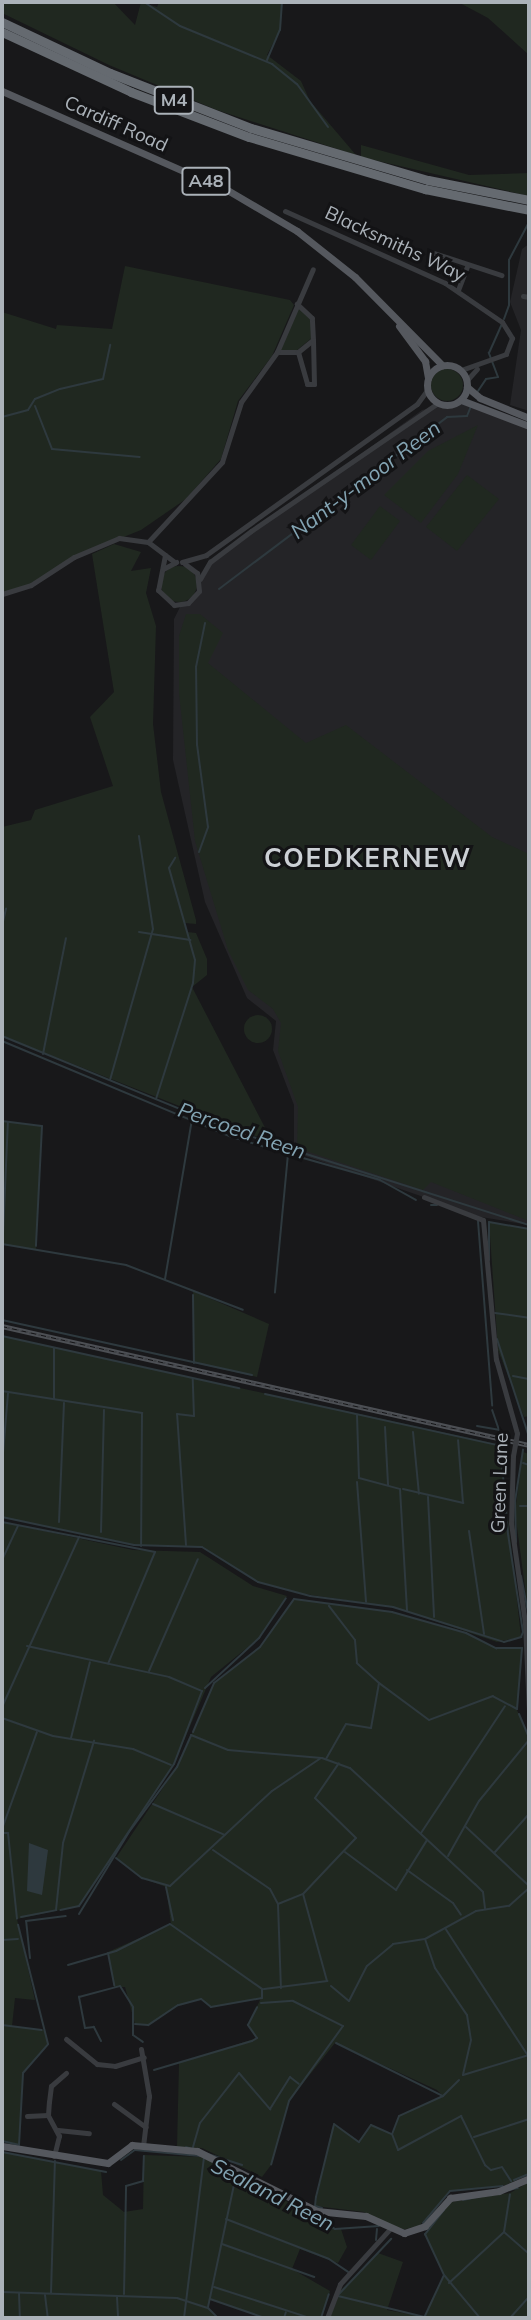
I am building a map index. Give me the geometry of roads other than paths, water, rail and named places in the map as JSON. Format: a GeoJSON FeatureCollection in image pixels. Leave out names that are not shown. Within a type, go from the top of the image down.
{"type":"FeatureCollection","features":[{"type":"Feature","properties":{"kind":"highway"},"geometry":{"type":"LineString","coordinates":[[2,16],[80,60]]}},
{"type":"Feature","properties":{"kind":"highway","name":"M4"},"geometry":{"type":"LineString","coordinates":[[2,22],[80,60],[221,117],[355,165],[529,200]]}},
{"type":"Feature","properties":{"kind":"highway","name":"M4"},"geometry":{"type":"LineString","coordinates":[[2,33],[168,107],[355,165],[529,210]]}},
{"type":"Feature","properties":{"kind":"main road","name":"Cardiff Road"},"geometry":{"type":"LineString","coordinates":[[2,91],[253,204],[313,242],[387,309],[442,365]]}},
{"type":"Feature","properties":{"kind":"main road","name":"Cardiff Road"},"geometry":{"type":"LineString","coordinates":[[387,309],[425,361],[428,378]]}},
{"type":"Feature","properties":{"kind":"main road"},"geometry":{"type":"LineString","coordinates":[[529,418],[467,384],[461,370],[442,365],[428,378],[427,390],[438,403],[461,400],[529,426]]}},
{"type":"Feature","properties":{"kind":"main road"},"geometry":{"type":"LineString","coordinates":[[461,400],[467,384]]}},
{"type":"Feature","properties":{"kind":"main road"},"geometry":{"type":"LineString","coordinates":[[2,2146],[108,2163],[128,2146],[208,2153],[317,2211],[420,2230],[450,2198],[499,2191],[529,2178]]}},
{"type":"Feature","properties":{"kind":"street","name":"Blacksmiths Way"},"geometry":{"type":"LineString","coordinates":[[285,211],[458,290],[507,327],[513,342],[501,360],[461,370]]}},
{"type":"Feature","properties":{"kind":"street"},"geometry":{"type":"LineString","coordinates":[[434,253],[467,267],[501,275]]}},
{"type":"Feature","properties":{"kind":"street"},"geometry":{"type":"LineString","coordinates":[[458,290],[467,267]]}},
{"type":"Feature","properties":{"kind":"street"},"geometry":{"type":"LineString","coordinates":[[148,542],[212,477],[241,402],[277,352],[313,269]]}},
{"type":"Feature","properties":{"kind":"street"},"geometry":{"type":"LineString","coordinates":[[297,304],[312,318],[314,384],[307,384],[298,352]]}},
{"type":"Feature","properties":{"kind":"street"},"geometry":{"type":"LineString","coordinates":[[277,352],[298,352],[313,340]]}},
{"type":"Feature","properties":{"kind":"street"},"geometry":{"type":"LineString","coordinates":[[467,384],[483,365]]}},
{"type":"Feature","properties":{"kind":"street"},"geometry":{"type":"LineString","coordinates":[[163,569],[206,555],[417,404],[427,390]]}},
{"type":"Feature","properties":{"kind":"street"},"geometry":{"type":"LineString","coordinates":[[165,555],[158,590],[174,605],[196,597],[200,579],[210,562],[438,403]]}},
{"type":"Feature","properties":{"kind":"street"},"geometry":{"type":"LineString","coordinates":[[2,594],[31,585],[100,545],[119,538],[148,542],[200,579]]}},
{"type":"Feature","properties":{"kind":"street","name":"Green Lane"},"geometry":{"type":"LineString","coordinates":[[425,1197],[481,1217],[496,1359],[517,1433],[513,1455],[511,1523],[529,1711]]}},
{"type":"Feature","properties":{"kind":"street"},"geometry":{"type":"LineString","coordinates":[[66,2039],[97,2064],[115,2066],[144,2057]]}},
{"type":"Feature","properties":{"kind":"street"},"geometry":{"type":"LineString","coordinates":[[141,2049],[144,2057],[144,2146]]}},
{"type":"Feature","properties":{"kind":"street"},"geometry":{"type":"LineString","coordinates":[[54,2156],[58,2130],[48,2115],[51,2086],[66,2073]]}},
{"type":"Feature","properties":{"kind":"street"},"geometry":{"type":"LineString","coordinates":[[114,2104],[146,2127]]}},
{"type":"Feature","properties":{"kind":"street"},"geometry":{"type":"LineString","coordinates":[[27,2116],[48,2115]]}},
{"type":"Feature","properties":{"kind":"street"},"geometry":{"type":"LineString","coordinates":[[58,2130],[89,2133]]}},
{"type":"Feature","properties":{"kind":"street"},"geometry":{"type":"LineString","coordinates":[[327,2318],[340,2284],[384,2225]]}},
{"type":"Feature","properties":{"kind":"waterway","name":"Nant-y-moor Reen"},"geometry":{"type":"LineString","coordinates":[[144,2],[180,26],[272,64],[297,84],[328,127]]}},
{"type":"Feature","properties":{"kind":"waterway"},"geometry":{"type":"LineString","coordinates":[[267,60],[280,30],[282,2]]}},
{"type":"Feature","properties":{"kind":"waterway"},"geometry":{"type":"LineString","coordinates":[[504,319],[509,305],[509,260],[529,222]]}},
{"type":"Feature","properties":{"kind":"waterway","name":"Nant-y-moor Reen"},"geometry":{"type":"LineString","coordinates":[[478,391],[486,379],[498,377],[489,353],[502,324]]}},
{"type":"Feature","properties":{"kind":"waterway"},"geometry":{"type":"LineString","coordinates":[[2,417],[28,410],[35,399],[60,389],[103,379],[110,345]]}},
{"type":"Feature","properties":{"kind":"waterway"},"geometry":{"type":"LineString","coordinates":[[35,406],[52,449],[140,457]]}},
{"type":"Feature","properties":{"kind":"waterway","name":"Nant-y-moor Reen"},"geometry":{"type":"LineString","coordinates":[[219,589],[447,417],[467,416],[471,406]]}},
{"type":"Feature","properties":{"kind":"waterway","name":"Nant-y-moor Reen"},"geometry":{"type":"LineString","coordinates":[[199,852],[208,827],[197,745],[196,667],[205,623]]}},
{"type":"Feature","properties":{"kind":"waterway"},"geometry":{"type":"LineString","coordinates":[[110,1080],[153,929],[139,836]]}},
{"type":"Feature","properties":{"kind":"waterway","name":"Nant-y-moor Reen"},"geometry":{"type":"LineString","coordinates":[[156,1099],[193,983],[195,960],[169,868],[175,858]]}},
{"type":"Feature","properties":{"kind":"waterway"},"geometry":{"type":"LineString","coordinates":[[2,926],[6,908]]}},
{"type":"Feature","properties":{"kind":"waterway"},"geometry":{"type":"LineString","coordinates":[[139,932],[190,940]]}},
{"type":"Feature","properties":{"kind":"waterway"},"geometry":{"type":"LineString","coordinates":[[43,1054],[66,938]]}},
{"type":"Feature","properties":{"kind":"waterway","name":"Percoed Reen"},"geometry":{"type":"LineString","coordinates":[[2,1036],[231,1130],[529,1225]]}},
{"type":"Feature","properties":{"kind":"waterway"},"geometry":{"type":"LineString","coordinates":[[2,1041],[232,1137],[288,1154],[275,1292]]}},
{"type":"Feature","properties":{"kind":"waterway"},"geometry":{"type":"LineString","coordinates":[[165,1279],[192,1120]]}},
{"type":"Feature","properties":{"kind":"waterway"},"geometry":{"type":"LineString","coordinates":[[2,1121],[42,1126],[36,1246]]}},
{"type":"Feature","properties":{"kind":"waterway"},"geometry":{"type":"LineString","coordinates":[[2,1257],[8,1122]]}},
{"type":"Feature","properties":{"kind":"waterway"},"geometry":{"type":"LineString","coordinates":[[296,1156],[380,1180],[416,1200]]}},
{"type":"Feature","properties":{"kind":"waterway"},"geometry":{"type":"LineString","coordinates":[[431,1205],[437,1205]]}},
{"type":"Feature","properties":{"kind":"waterway"},"geometry":{"type":"LineString","coordinates":[[478,1221],[492,1405]]}},
{"type":"Feature","properties":{"kind":"waterway","name":"Percoed Reen"},"geometry":{"type":"LineString","coordinates":[[489,1260],[489,1222],[529,1229]]}},
{"type":"Feature","properties":{"kind":"waterway"},"geometry":{"type":"LineString","coordinates":[[2,1244],[126,1265],[243,1310]]}},
{"type":"Feature","properties":{"kind":"waterway"},"geometry":{"type":"LineString","coordinates":[[193,1295],[194,1363]]}},
{"type":"Feature","properties":{"kind":"waterway"},"geometry":{"type":"LineString","coordinates":[[495,1313],[529,1318]]}},
{"type":"Feature","properties":{"kind":"waterway"},"geometry":{"type":"LineString","coordinates":[[2,1320],[252,1375]]}},
{"type":"Feature","properties":{"kind":"waterway"},"geometry":{"type":"LineString","coordinates":[[2,1336],[239,1388]]}},
{"type":"Feature","properties":{"kind":"waterway"},"geometry":{"type":"LineString","coordinates":[[497,1339],[529,1437]]}},
{"type":"Feature","properties":{"kind":"waterway"},"geometry":{"type":"LineString","coordinates":[[54,1348],[54,1399]]}},
{"type":"Feature","properties":{"kind":"waterway"},"geometry":{"type":"LineString","coordinates":[[513,1376],[529,1379]]}},
{"type":"Feature","properties":{"kind":"waterway"},"geometry":{"type":"LineString","coordinates":[[186,1545],[177,1414],[194,1416],[193,1379]]}},
{"type":"Feature","properties":{"kind":"waterway"},"geometry":{"type":"LineString","coordinates":[[2,1391],[142,1413],[141,1546]]}},
{"type":"Feature","properties":{"kind":"waterway"},"geometry":{"type":"LineString","coordinates":[[2,1465],[8,1393]]}},
{"type":"Feature","properties":{"kind":"waterway"},"geometry":{"type":"LineString","coordinates":[[265,1394],[496,1445]]}},
{"type":"Feature","properties":{"kind":"waterway"},"geometry":{"type":"LineString","coordinates":[[59,1522],[64,1403]]}},
{"type":"Feature","properties":{"kind":"waterway"},"geometry":{"type":"LineString","coordinates":[[101,1532],[104,1410]]}},
{"type":"Feature","properties":{"kind":"waterway"},"geometry":{"type":"LineString","coordinates":[[477,1426],[499,1430],[492,1410]]}},
{"type":"Feature","properties":{"kind":"waterway"},"geometry":{"type":"LineString","coordinates":[[357,1415],[359,1478],[400,1489],[407,1611]]}},
{"type":"Feature","properties":{"kind":"waterway"},"geometry":{"type":"LineString","coordinates":[[385,1427],[388,1485]]}},
{"type":"Feature","properties":{"kind":"waterway"},"geometry":{"type":"LineString","coordinates":[[413,1432],[419,1494]]}},
{"type":"Feature","properties":{"kind":"waterway"},"geometry":{"type":"LineString","coordinates":[[403,1489],[463,1503],[458,1440]]}},
{"type":"Feature","properties":{"kind":"waterway"},"geometry":{"type":"LineString","coordinates":[[2,1517],[134,1545],[202,1547],[258,1582],[310,1596],[393,1607],[504,1642],[521,1637],[523,1632],[508,1534],[501,1453],[506,1446]]}},
{"type":"Feature","properties":{"kind":"waterway"},"geometry":{"type":"LineString","coordinates":[[516,1542],[515,1501],[523,1450]]}},
{"type":"Feature","properties":{"kind":"waterway"},"geometry":{"type":"LineString","coordinates":[[523,1463],[529,1465]]}},
{"type":"Feature","properties":{"kind":"waterway"},"geometry":{"type":"LineString","coordinates":[[357,1482],[366,1602]]}},
{"type":"Feature","properties":{"kind":"waterway"},"geometry":{"type":"LineString","coordinates":[[428,1497],[434,1617]]}},
{"type":"Feature","properties":{"kind":"waterway"},"geometry":{"type":"LineString","coordinates":[[520,1506],[529,1506]]}},
{"type":"Feature","properties":{"kind":"waterway"},"geometry":{"type":"LineString","coordinates":[[2,1522],[155,1552],[108,1664]]}},
{"type":"Feature","properties":{"kind":"waterway"},"geometry":{"type":"LineString","coordinates":[[2,1560],[18,1525]]}},
{"type":"Feature","properties":{"kind":"waterway"},"geometry":{"type":"LineString","coordinates":[[469,1531],[484,1634]]}},
{"type":"Feature","properties":{"kind":"waterway"},"geometry":{"type":"LineString","coordinates":[[2,1707],[79,1537]]}},
{"type":"Feature","properties":{"kind":"waterway"},"geometry":{"type":"LineString","coordinates":[[149,1671],[198,1559]]}},
{"type":"Feature","properties":{"kind":"waterway"},"geometry":{"type":"LineString","coordinates":[[521,1576],[529,1617]]}},
{"type":"Feature","properties":{"kind":"waterway"},"geometry":{"type":"LineString","coordinates":[[205,1688],[259,1638],[286,1598]]}},
{"type":"Feature","properties":{"kind":"waterway"},"geometry":{"type":"LineString","coordinates":[[193,1732],[214,1683],[260,1647],[294,1599],[392,1612],[466,1633],[496,1648],[522,1648],[517,1709],[493,1696],[429,1720],[379,1683]]}},
{"type":"Feature","properties":{"kind":"waterway"},"geometry":{"type":"LineString","coordinates":[[326,1759],[346,1724],[371,1728],[379,1683],[357,1663],[355,1640],[329,1606]]}},
{"type":"Feature","properties":{"kind":"waterway"},"geometry":{"type":"LineString","coordinates":[[27,1646],[169,1677],[202,1691],[174,1764],[79,1906],[60,1910]]}},
{"type":"Feature","properties":{"kind":"waterway"},"geometry":{"type":"LineString","coordinates":[[71,1738],[90,1662]]}},
{"type":"Feature","properties":{"kind":"waterway"},"geometry":{"type":"LineString","coordinates":[[421,1833],[505,1706]]}},
{"type":"Feature","properties":{"kind":"waterway"},"geometry":{"type":"LineString","coordinates":[[519,1714],[529,1738]]}},
{"type":"Feature","properties":{"kind":"waterway"},"geometry":{"type":"LineString","coordinates":[[2,1718],[53,1736],[133,1749],[171,1765]]}},
{"type":"Feature","properties":{"kind":"waterway"},"geometry":{"type":"LineString","coordinates":[[2,1829],[37,1732]]}},
{"type":"Feature","properties":{"kind":"waterway"},"geometry":{"type":"LineString","coordinates":[[79,1914],[129,1832],[177,1767],[191,1735],[228,1750],[322,1758],[350,1768],[483,1892],[485,1909]]}},
{"type":"Feature","properties":{"kind":"waterway"},"geometry":{"type":"LineString","coordinates":[[448,1856],[479,1801],[529,1740]]}},
{"type":"Feature","properties":{"kind":"waterway"},"geometry":{"type":"LineString","coordinates":[[21,1917],[56,1910],[63,1843],[94,1741]]}},
{"type":"Feature","properties":{"kind":"waterway"},"geometry":{"type":"LineString","coordinates":[[116,1858],[142,1878],[170,1886],[272,1791],[321,1758]]}},
{"type":"Feature","properties":{"kind":"waterway"},"geometry":{"type":"LineString","coordinates":[[278,1904],[303,1894],[356,1838],[315,1798],[339,1763]]}},
{"type":"Feature","properties":{"kind":"waterway"},"geometry":{"type":"LineString","coordinates":[[153,1804],[225,1835]]}},
{"type":"Feature","properties":{"kind":"waterway"},"geometry":{"type":"LineString","coordinates":[[495,1852],[529,1814]]}},
{"type":"Feature","properties":{"kind":"waterway"},"geometry":{"type":"LineString","coordinates":[[466,1827],[529,1886]]}},
{"type":"Feature","properties":{"kind":"waterway"},"geometry":{"type":"LineString","coordinates":[[2,1833],[8,1833],[17,1919]]}},
{"type":"Feature","properties":{"kind":"waterway"},"geometry":{"type":"LineString","coordinates":[[345,1852],[396,1890],[427,1840]]}},
{"type":"Feature","properties":{"kind":"waterway"},"geometry":{"type":"LineString","coordinates":[[213,1850],[270,1889],[278,1904],[281,1988]]}},
{"type":"Feature","properties":{"kind":"waterway"},"geometry":{"type":"LineString","coordinates":[[407,1870],[453,1903],[461,1915]]}},
{"type":"Feature","properties":{"kind":"waterway"},"geometry":{"type":"LineString","coordinates":[[166,1887],[173,1920]]}},
{"type":"Feature","properties":{"kind":"waterway"},"geometry":{"type":"LineString","coordinates":[[331,1986],[349,2001],[367,1966],[393,1944],[425,1939],[476,1911],[509,1906],[529,1888]]}},
{"type":"Feature","properties":{"kind":"waterway"},"geometry":{"type":"LineString","coordinates":[[264,1989],[327,1981],[303,1894]]}},
{"type":"Feature","properties":{"kind":"waterway"},"geometry":{"type":"LineString","coordinates":[[30,1958],[26,1921],[66,1916]]}},
{"type":"Feature","properties":{"kind":"waterway"},"geometry":{"type":"LineString","coordinates":[[68,1965],[116,1951],[170,1924],[262,1989],[262,1998],[211,2007],[201,1999],[178,2005],[148,2025],[135,2024]]}},
{"type":"Feature","properties":{"kind":"waterway"},"geometry":{"type":"LineString","coordinates":[[2,2141],[19,2145],[23,2073],[48,2044],[18,1925]]}},
{"type":"Feature","properties":{"kind":"waterway"},"geometry":{"type":"LineString","coordinates":[[445,1928],[528,2056]]}},
{"type":"Feature","properties":{"kind":"waterway"},"geometry":{"type":"LineString","coordinates":[[2,1940],[18,1939]]}},
{"type":"Feature","properties":{"kind":"waterway"},"geometry":{"type":"LineString","coordinates":[[425,1939],[435,1968],[467,2015],[471,2040],[463,2075],[529,2055]]}},
{"type":"Feature","properties":{"kind":"waterway"},"geometry":{"type":"LineString","coordinates":[[108,1953],[114,1985]]}},
{"type":"Feature","properties":{"kind":"waterway"},"geometry":{"type":"LineString","coordinates":[[101,2041],[94,2027],[85,2028],[79,1997],[120,1986],[133,2007],[133,2035],[143,2042]]}},
{"type":"Feature","properties":{"kind":"waterway"},"geometry":{"type":"LineString","coordinates":[[261,2003],[293,2001],[343,2026],[289,2101],[271,2165]]}},
{"type":"Feature","properties":{"kind":"waterway"},"geometry":{"type":"LineString","coordinates":[[154,2070],[257,2038],[248,2025],[257,2007]]}},
{"type":"Feature","properties":{"kind":"waterway"},"geometry":{"type":"LineString","coordinates":[[2,2025],[42,2030]]}},
{"type":"Feature","properties":{"kind":"waterway"},"geometry":{"type":"LineString","coordinates":[[336,2043],[443,2096]]}},
{"type":"Feature","properties":{"kind":"waterway"},"geometry":{"type":"LineString","coordinates":[[193,2147],[200,2123],[239,2073],[270,2109],[290,2077],[299,2084]]}},
{"type":"Feature","properties":{"kind":"waterway"},"geometry":{"type":"LineString","coordinates":[[459,2080],[443,2096],[399,2116],[392,2134],[398,2150],[461,2116],[485,2165],[491,2170],[502,2167],[511,2181]]}},
{"type":"Feature","properties":{"kind":"waterway"},"geometry":{"type":"LineString","coordinates":[[474,2137],[529,2119]]}},
{"type":"Feature","properties":{"kind":"waterway"},"geometry":{"type":"LineString","coordinates":[[322,2208],[315,2206],[316,2197],[334,2124],[359,2142],[371,2125],[391,2134]]}},
{"type":"Feature","properties":{"kind":"waterway","name":"Sealand Reen"},"geometry":{"type":"LineString","coordinates":[[186,2147],[242,2165]]}},
{"type":"Feature","properties":{"kind":"waterway","name":"Sealand Reen"},"geometry":{"type":"LineString","coordinates":[[121,2160],[135,2150],[201,2156]]}},
{"type":"Feature","properties":{"kind":"waterway","name":"Sealand Reen"},"geometry":{"type":"LineString","coordinates":[[2,2152],[106,2172]]}},
{"type":"Feature","properties":{"kind":"waterway"},"geometry":{"type":"LineString","coordinates":[[124,2294],[126,2186],[143,2181],[144,2156]]}},
{"type":"Feature","properties":{"kind":"waterway"},"geometry":{"type":"LineString","coordinates":[[184,2318],[204,2158]]}},
{"type":"Feature","properties":{"kind":"waterway"},"geometry":{"type":"LineString","coordinates":[[51,2293],[55,2161]]}},
{"type":"Feature","properties":{"kind":"waterway","name":"Sealand Reen"},"geometry":{"type":"LineString","coordinates":[[227,2170],[250,2182]]}},
{"type":"Feature","properties":{"kind":"waterway","name":"Sealand Reen"},"geometry":{"type":"LineString","coordinates":[[514,2180],[529,2174]]}},
{"type":"Feature","properties":{"kind":"waterway"},"geometry":{"type":"LineString","coordinates":[[208,2307],[236,2175]]}},
{"type":"Feature","properties":{"kind":"waterway","name":"Sealand Reen"},"geometry":{"type":"LineString","coordinates":[[423,2223],[450,2191],[503,2186]]}},
{"type":"Feature","properties":{"kind":"waterway"},"geometry":{"type":"LineString","coordinates":[[463,2200],[518,2188]]}},
{"type":"Feature","properties":{"kind":"waterway"},"geometry":{"type":"LineString","coordinates":[[449,2283],[504,2232],[510,2194]]}},
{"type":"Feature","properties":{"kind":"waterway","name":"Sealand Reen"},"geometry":{"type":"LineString","coordinates":[[296,2204],[335,2229],[379,2226]]}},
{"type":"Feature","properties":{"kind":"waterway"},"geometry":{"type":"LineString","coordinates":[[444,2210],[425,2234],[444,2275],[480,2318]]}},
{"type":"Feature","properties":{"kind":"waterway"},"geometry":{"type":"LineString","coordinates":[[226,2219],[329,2259],[348,2272]]}},
{"type":"Feature","properties":{"kind":"waterway"},"geometry":{"type":"LineString","coordinates":[[376,2240],[377,2229]]}},
{"type":"Feature","properties":{"kind":"waterway"},"geometry":{"type":"LineString","coordinates":[[504,2232],[529,2254]]}},
{"type":"Feature","properties":{"kind":"waterway"},"geometry":{"type":"LineString","coordinates":[[339,2294],[391,2239]]}},
{"type":"Feature","properties":{"kind":"waterway"},"geometry":{"type":"LineString","coordinates":[[222,2244],[314,2277]]}},
{"type":"Feature","properties":{"kind":"waterway"},"geometry":{"type":"LineString","coordinates":[[424,2318],[444,2275]]}},
{"type":"Feature","properties":{"kind":"waterway"},"geometry":{"type":"LineString","coordinates":[[214,2287],[307,2317]]}},
{"type":"Feature","properties":{"kind":"waterway"},"geometry":{"type":"LineString","coordinates":[[2,2292],[177,2298],[208,2308],[218,2318]]}},
{"type":"Feature","properties":{"kind":"waterway"},"geometry":{"type":"LineString","coordinates":[[19,2293],[20,2318]]}},
{"type":"Feature","properties":{"kind":"waterway"},"geometry":{"type":"LineString","coordinates":[[321,2318],[329,2294]]}},
{"type":"Feature","properties":{"kind":"waterway"},"geometry":{"type":"LineString","coordinates":[[45,2295],[48,2318]]}},
{"type":"Feature","properties":{"kind":"waterway"},"geometry":{"type":"LineString","coordinates":[[338,2296],[424,2317]]}},
{"type":"Feature","properties":{"kind":"waterway"},"geometry":{"type":"LineString","coordinates":[[117,2297],[118,2318]]}},
{"type":"Feature","properties":{"kind":"waterway"},"geometry":{"type":"LineString","coordinates":[[510,2318],[529,2297]]}},
{"type":"Feature","properties":{"kind":"waterway"},"geometry":{"type":"LineString","coordinates":[[210,2299],[265,2318]]}},
{"type":"Feature","properties":{"kind":"waterway"},"geometry":{"type":"LineString","coordinates":[[284,2318],[286,2312]]}},
{"type":"Feature","properties":{"kind":"railway"},"geometry":{"type":"LineString","coordinates":[[2,1326],[529,1445]]}},
{"type":"Feature","properties":{"kind":"district","name":"COEDKERNEW"},"geometry":{"type":"Point","coordinates":[368,858]}}]}
